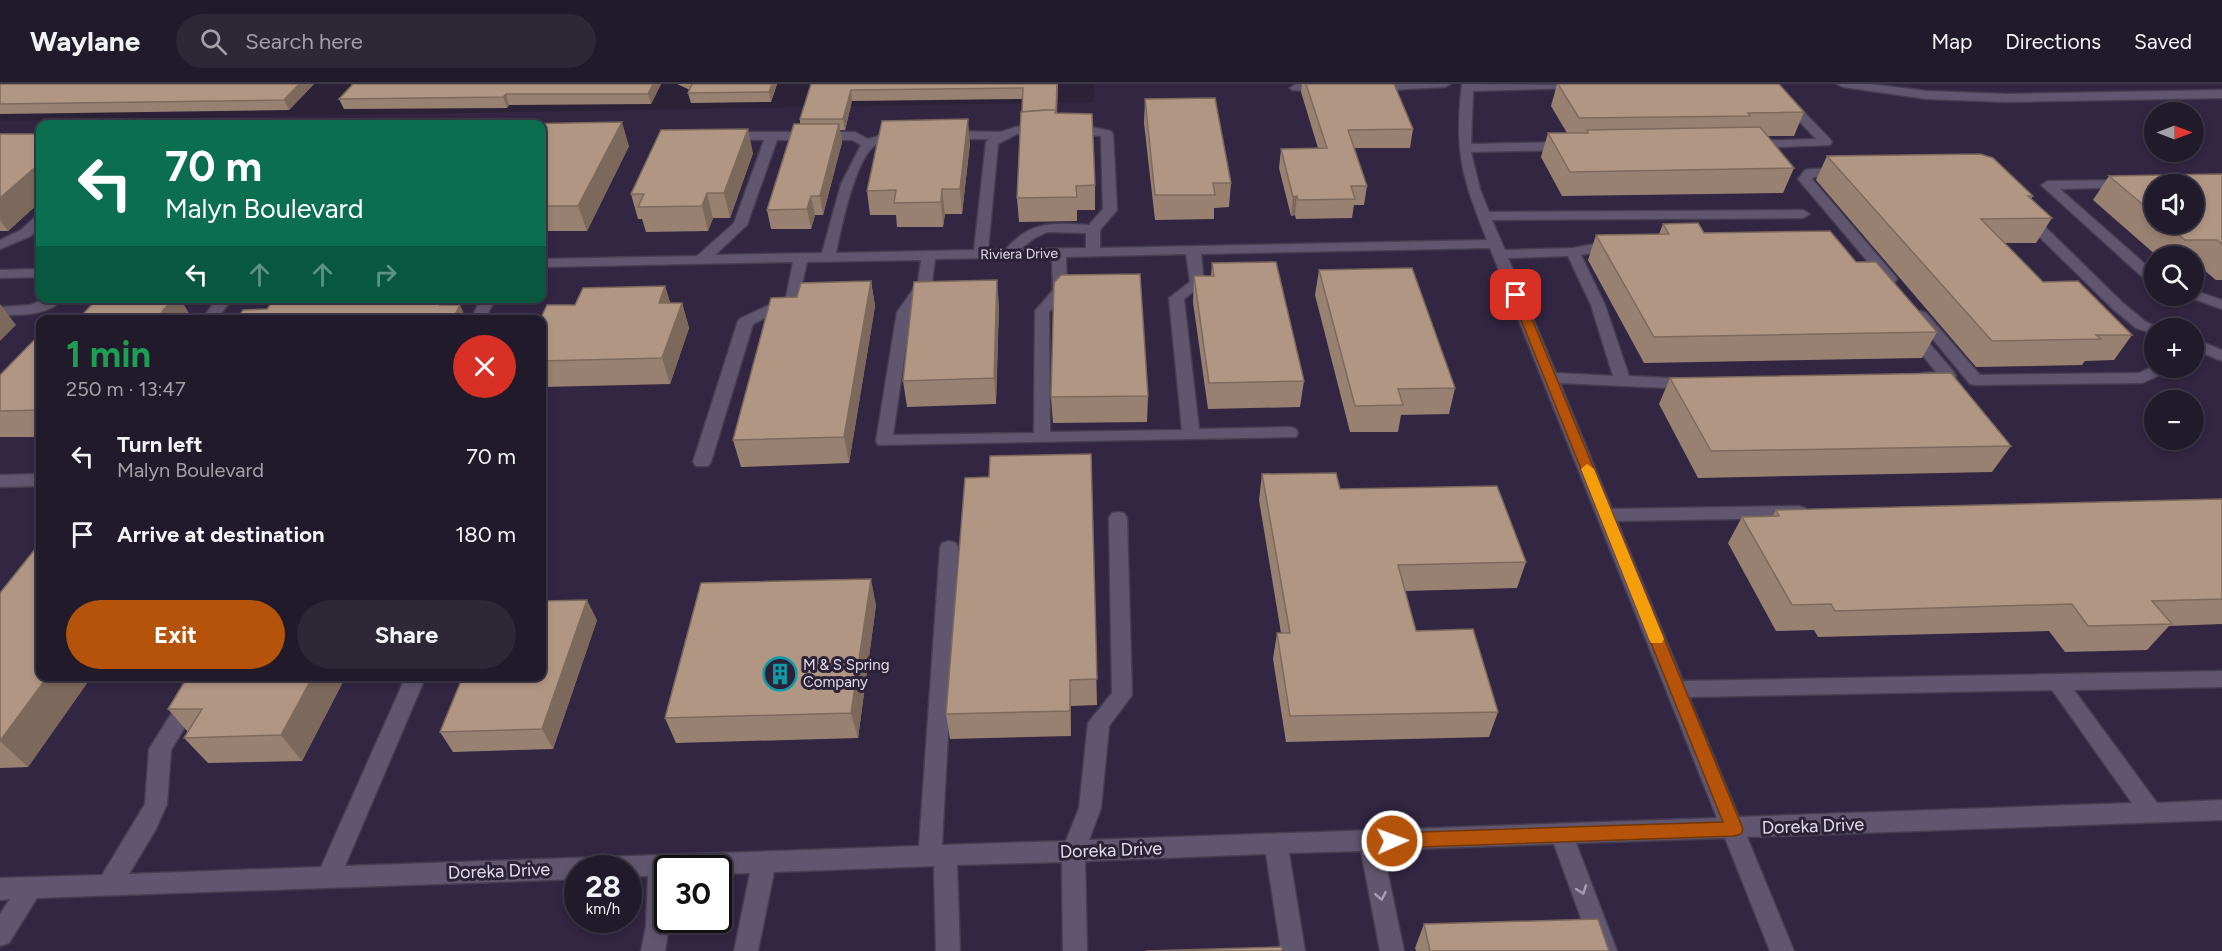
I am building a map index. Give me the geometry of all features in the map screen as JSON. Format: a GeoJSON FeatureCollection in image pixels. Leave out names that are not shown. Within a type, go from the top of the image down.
{"type":"FeatureCollection","features":[{"type":"Feature","properties":{"kind":"street"},"geometry":{"type":"LineString","coordinates":[[1296,88],[1445,84]]}},
{"type":"Feature","properties":{"kind":"street"},"geometry":{"type":"LineString","coordinates":[[1733,146],[1826,142],[1768,84],[1756,84]]}},
{"type":"Feature","properties":{"kind":"street"},"geometry":{"type":"LineString","coordinates":[[1844,84],[1928,95],[1995,97],[2222,94]]}},
{"type":"Feature","properties":{"kind":"street"},"geometry":{"type":"LineString","coordinates":[[1590,85],[1468,86],[1465,161],[1484,216],[1782,951]]}},
{"type":"Feature","properties":{"kind":"street"},"geometry":{"type":"LineString","coordinates":[[934,135],[999,135],[1014,130],[1088,128],[1107,134],[1110,210],[1093,229],[1092,252]]}},
{"type":"Feature","properties":{"kind":"street"},"geometry":{"type":"LineString","coordinates":[[828,257],[837,216],[858,162],[868,144],[891,135],[912,135]]}},
{"type":"Feature","properties":{"kind":"street"},"geometry":{"type":"LineString","coordinates":[[981,254],[992,142],[999,135]]}},
{"type":"Feature","properties":{"kind":"street"},"geometry":{"type":"LineString","coordinates":[[716,136],[855,136],[868,144]]}},
{"type":"Feature","properties":{"kind":"street"},"geometry":{"type":"LineString","coordinates":[[700,260],[740,225],[772,136]]}},
{"type":"Feature","properties":{"kind":"street"},"geometry":{"type":"LineString","coordinates":[[1464,148],[1576,146]]}},
{"type":"Feature","properties":{"kind":"street"},"geometry":{"type":"LineString","coordinates":[[1857,172],[1810,172],[1805,179],[1976,380],[2144,377]]}},
{"type":"Feature","properties":{"kind":"street"},"geometry":{"type":"LineString","coordinates":[[2141,184],[2048,185],[2144,271]]}},
{"type":"Feature","properties":{"kind":"street"},"geometry":{"type":"LineString","coordinates":[[2019,210],[2118,306],[2144,326]]}},
{"type":"Feature","properties":{"kind":"street"},"geometry":{"type":"LineString","coordinates":[[1484,216],[1803,214]]}},
{"type":"Feature","properties":{"kind":"street"},"geometry":{"type":"LineString","coordinates":[[0,244],[26,233],[36,224]]}},
{"type":"Feature","properties":{"kind":"street"},"geometry":{"type":"LineString","coordinates":[[1009,254],[1020,240],[1041,228],[1093,229]]}},
{"type":"Feature","properties":{"kind":"street","name":"Riviera Drive"},"geometry":{"type":"LineString","coordinates":[[546,263],[1194,250],[1498,249],[1573,252],[1605,244],[1629,244]]}},
{"type":"Feature","properties":{"kind":"street"},"geometry":{"type":"LineString","coordinates":[[1191,435],[1176,298],[1197,283],[1194,250]]}},
{"type":"Feature","properties":{"kind":"street"},"geometry":{"type":"LineString","coordinates":[[1573,252],[1598,305],[1623,382]]}},
{"type":"Feature","properties":{"kind":"street"},"geometry":{"type":"LineString","coordinates":[[1042,438],[1042,311],[1060,291],[1059,253]]}},
{"type":"Feature","properties":{"kind":"street"},"geometry":{"type":"LineString","coordinates":[[929,255],[925,282],[904,312],[884,441],[1290,433]]}},
{"type":"Feature","properties":{"kind":"street"},"geometry":{"type":"LineString","coordinates":[[702,462],[746,321],[793,299],[801,258]]}},
{"type":"Feature","properties":{"kind":"street"},"geometry":{"type":"LineString","coordinates":[[0,274],[36,273]]}},
{"type":"Feature","properties":{"kind":"street"},"geometry":{"type":"LineString","coordinates":[[2204,298],[2222,305]]}},
{"type":"Feature","properties":{"kind":"street"},"geometry":{"type":"LineString","coordinates":[[0,311],[29,309],[54,303]]}},
{"type":"Feature","properties":{"kind":"street"},"geometry":{"type":"LineString","coordinates":[[212,315],[222,303]]}},
{"type":"Feature","properties":{"kind":"street"},"geometry":{"type":"LineString","coordinates":[[1905,325],[1948,376],[1914,377]]}},
{"type":"Feature","properties":{"kind":"street"},"geometry":{"type":"LineString","coordinates":[[2204,345],[2222,339]]}},
{"type":"Feature","properties":{"kind":"street"},"geometry":{"type":"LineString","coordinates":[[2204,350],[2222,356]]}},
{"type":"Feature","properties":{"kind":"street"},"geometry":{"type":"LineString","coordinates":[[1550,378],[1706,383]]}},
{"type":"Feature","properties":{"kind":"street"},"geometry":{"type":"LineString","coordinates":[[0,481],[36,480]]}},
{"type":"Feature","properties":{"kind":"street"},"geometry":{"type":"LineString","coordinates":[[1606,515],[1821,512]]}},
{"type":"Feature","properties":{"kind":"street"},"geometry":{"type":"LineString","coordinates":[[1075,951],[1073,851],[1090,808],[1099,723],[1122,695],[1118,518]]}},
{"type":"Feature","properties":{"kind":"street"},"geometry":{"type":"LineString","coordinates":[[948,951],[938,856],[949,548]]}},
{"type":"Feature","properties":{"kind":"street"},"geometry":{"type":"LineString","coordinates":[[1677,689],[2222,679]]}},
{"type":"Feature","properties":{"kind":"street"},"geometry":{"type":"LineString","coordinates":[[108,886],[148,822],[156,804],[160,749],[203,681]]}},
{"type":"Feature","properties":{"kind":"street"},"geometry":{"type":"LineString","coordinates":[[328,878],[414,681]]}},
{"type":"Feature","properties":{"kind":"street"},"geometry":{"type":"LineString","coordinates":[[2057,682],[2151,812]]}},
{"type":"Feature","properties":{"kind":"street","name":"Doreka Drive"},"geometry":{"type":"LineString","coordinates":[[732,863],[2222,810]]}},
{"type":"Feature","properties":{"kind":"street"},"geometry":{"type":"LineString","coordinates":[[1562,835],[1605,951]]}},
{"type":"Feature","properties":{"kind":"street"},"geometry":{"type":"LineString","coordinates":[[1370,841],[1392,951]]}},
{"type":"Feature","properties":{"kind":"street"},"geometry":{"type":"LineString","coordinates":[[1276,844],[1293,951]]}},
{"type":"Feature","properties":{"kind":"street"},"geometry":{"type":"LineString","coordinates":[[746,951],[764,862]]}},
{"type":"Feature","properties":{"kind":"street","name":"Doreka Drive"},"geometry":{"type":"LineString","coordinates":[[0,889],[654,865]]}},
{"type":"Feature","properties":{"kind":"street"},"geometry":{"type":"LineString","coordinates":[[0,935],[31,888]]}},
{"type":"Feature","properties":{"kind":"street"},"geometry":{"type":"LineString","coordinates":[[653,951],[657,933]]}},
{"type":"Feature","properties":{"kind":"shaded area"},"geometry":{"type":"Polygon","coordinates":[[[1094,84],[2222,84],[2222,951],[0,951],[0,121],[36,120],[36,303],[546,303],[546,120],[58,120],[1094,102],[1094,84]]]}},
{"type":"Feature","properties":{"kind":"building"},"geometry":{"type":"Polygon","coordinates":[[[0,84],[299,84],[284,100],[0,104],[0,84]]]}},
{"type":"Feature","properties":{"kind":"building"},"geometry":{"type":"Polygon","coordinates":[[[353,84],[653,84],[648,94],[506,94],[503,97],[339,99],[353,84]]]}},
{"type":"Feature","properties":{"kind":"building"},"geometry":{"type":"Polygon","coordinates":[[[692,84],[772,84],[769,92],[688,93],[692,84]]]}},
{"type":"Feature","properties":{"kind":"building"},"geometry":{"type":"Polygon","coordinates":[[[811,84],[1057,84],[1056,111],[1022,112],[1023,88],[851,90],[843,119],[800,119],[811,84]]]}},
{"type":"Feature","properties":{"kind":"building"},"geometry":{"type":"Polygon","coordinates":[[[1306,84],[1394,84],[1413,129],[1348,130],[1367,186],[1351,186],[1355,199],[1298,200],[1297,196],[1293,197],[1281,149],[1327,148],[1306,84]]]}},
{"type":"Feature","properties":{"kind":"building"},"geometry":{"type":"Polygon","coordinates":[[[1558,84],[1779,84],[1804,112],[1748,113],[1750,116],[1579,118],[1558,84]]]}},
{"type":"Feature","properties":{"kind":"building"},"geometry":{"type":"Polygon","coordinates":[[[1215,98],[1231,183],[1213,183],[1215,195],[1155,195],[1145,99],[1215,98]]]}},
{"type":"Feature","properties":{"kind":"building"},"geometry":{"type":"Polygon","coordinates":[[[1056,110],[1055,113],[1092,114],[1095,185],[1076,186],[1077,197],[1017,198],[1021,112],[1056,110]]]}},
{"type":"Feature","properties":{"kind":"building"},"geometry":{"type":"Polygon","coordinates":[[[968,119],[960,189],[942,189],[941,202],[894,203],[896,190],[867,191],[882,121],[968,119]]]}},
{"type":"Feature","properties":{"kind":"building"},"geometry":{"type":"Polygon","coordinates":[[[622,122],[578,206],[546,206],[546,123],[622,122]]]}},
{"type":"Feature","properties":{"kind":"building"},"geometry":{"type":"Polygon","coordinates":[[[794,124],[839,124],[820,196],[811,196],[807,209],[767,210],[794,124]]]}},
{"type":"Feature","properties":{"kind":"building"},"geometry":{"type":"Polygon","coordinates":[[[1760,127],[1794,168],[1570,172],[1548,133],[1588,133],[1587,130],[1760,127]]]}},
{"type":"Feature","properties":{"kind":"building"},"geometry":{"type":"Polygon","coordinates":[[[748,129],[724,193],[707,193],[702,206],[638,207],[644,194],[631,194],[661,130],[748,129]]]}},
{"type":"Feature","properties":{"kind":"building"},"geometry":{"type":"Polygon","coordinates":[[[0,134],[36,134],[36,166],[0,198],[0,134]]]}},
{"type":"Feature","properties":{"kind":"building"},"geometry":{"type":"Polygon","coordinates":[[[1980,154],[1993,158],[2033,196],[2028,196],[2052,218],[1981,219],[2043,282],[2078,281],[2132,335],[2096,335],[2101,339],[1992,341],[1827,156],[1980,154]]]}},
{"type":"Feature","properties":{"kind":"building"},"geometry":{"type":"Polygon","coordinates":[[[2204,174],[2222,174],[2222,244],[2217,240],[2185,240],[2178,234],[2204,234],[2204,174]]]}},
{"type":"Feature","properties":{"kind":"building"},"geometry":{"type":"Polygon","coordinates":[[[2144,175],[2144,206],[2109,176],[2144,175]]]}},
{"type":"Feature","properties":{"kind":"building"},"geometry":{"type":"Polygon","coordinates":[[[1698,223],[1704,233],[1830,231],[1856,262],[1876,262],[1937,332],[1654,337],[1596,235],[1669,234],[1663,224],[1698,223]]]}},
{"type":"Feature","properties":{"kind":"building"},"geometry":{"type":"Polygon","coordinates":[[[1276,262],[1304,381],[1209,383],[1194,276],[1214,276],[1212,263],[1276,262]]]}},
{"type":"Feature","properties":{"kind":"building"},"geometry":{"type":"Polygon","coordinates":[[[1412,268],[1455,388],[1398,389],[1403,405],[1355,406],[1319,270],[1412,268]]]}},
{"type":"Feature","properties":{"kind":"building"},"geometry":{"type":"Polygon","coordinates":[[[1140,274],[1148,396],[1051,397],[1054,283],[1061,275],[1140,274]]]}},
{"type":"Feature","properties":{"kind":"building"},"geometry":{"type":"Polygon","coordinates":[[[997,280],[994,378],[903,381],[914,282],[997,280]]]}},
{"type":"Feature","properties":{"kind":"building"},"geometry":{"type":"Polygon","coordinates":[[[871,281],[844,437],[733,440],[771,298],[797,297],[801,283],[871,281]]]}},
{"type":"Feature","properties":{"kind":"building"},"geometry":{"type":"Polygon","coordinates":[[[665,286],[659,303],[682,303],[662,358],[546,361],[546,315],[542,315],[547,305],[575,305],[583,288],[665,286]]]}},
{"type":"Feature","properties":{"kind":"building"},"geometry":{"type":"Polygon","coordinates":[[[93,303],[170,303],[159,315],[82,315],[93,303]]]}},
{"type":"Feature","properties":{"kind":"building"},"geometry":{"type":"Polygon","coordinates":[[[271,303],[460,305],[455,315],[240,315],[243,310],[267,309],[271,303]]]}},
{"type":"Feature","properties":{"kind":"building"},"geometry":{"type":"Polygon","coordinates":[[[36,338],[36,410],[0,411],[0,375],[36,338]]]}},
{"type":"Feature","properties":{"kind":"building"},"geometry":{"type":"Polygon","coordinates":[[[1951,373],[2011,446],[1711,451],[1670,378],[1951,373]]]}},
{"type":"Feature","properties":{"kind":"building"},"geometry":{"type":"Polygon","coordinates":[[[1091,454],[1097,679],[1070,680],[1070,711],[946,714],[965,478],[989,477],[990,456],[1091,454]]]}},
{"type":"Feature","properties":{"kind":"building"},"geometry":{"type":"Polygon","coordinates":[[[1336,473],[1340,489],[1497,486],[1526,562],[1398,565],[1416,631],[1473,629],[1498,712],[1290,716],[1277,633],[1290,633],[1262,474],[1336,473]]]}},
{"type":"Feature","properties":{"kind":"building"},"geometry":{"type":"Polygon","coordinates":[[[2222,499],[2222,599],[2152,601],[2172,624],[2088,626],[2072,604],[1835,611],[1831,604],[1792,605],[1742,517],[1779,516],[1776,510],[2222,499]]]}},
{"type":"Feature","properties":{"kind":"building"},"geometry":{"type":"Polygon","coordinates":[[[36,548],[36,681],[44,681],[0,741],[0,593],[36,548]]]}},
{"type":"Feature","properties":{"kind":"building","name":"M & S Spring Company"},"geometry":{"type":"Polygon","coordinates":[[[871,579],[851,713],[665,718],[701,583],[871,579]]]}},
{"type":"Feature","properties":{"kind":"building"},"geometry":{"type":"Polygon","coordinates":[[[587,600],[542,729],[440,732],[461,681],[546,681],[546,601],[587,600]]]}},
{"type":"Feature","properties":{"kind":"building"},"geometry":{"type":"Polygon","coordinates":[[[185,681],[310,681],[281,735],[184,738],[202,709],[168,709],[185,681]]]}},
{"type":"Feature","properties":{"kind":"building"},"geometry":{"type":"Polygon","coordinates":[[[1598,919],[1609,951],[1430,951],[1424,924],[1598,919]]]}},
{"type":"Feature","properties":{"kind":"building"},"geometry":{"type":"Polygon","coordinates":[[[1282,947],[1282,951],[1146,951],[1282,947]]]}},
{"type":"Feature","properties":{"kind":"slow traffic"},"geometry":{"type":"LineString","coordinates":[[1587,469],[1657,639]]}},
{"type":"Feature","properties":{"kind":"place","name":"M & S Spring Company"},"geometry":{"type":"Point","coordinates":[780,674]}},
{"type":"Feature","properties":{"kind":"route"},"geometry":{"type":"LineString","coordinates":[[1392,841],[1734,829],[1516,295]]}}]}
